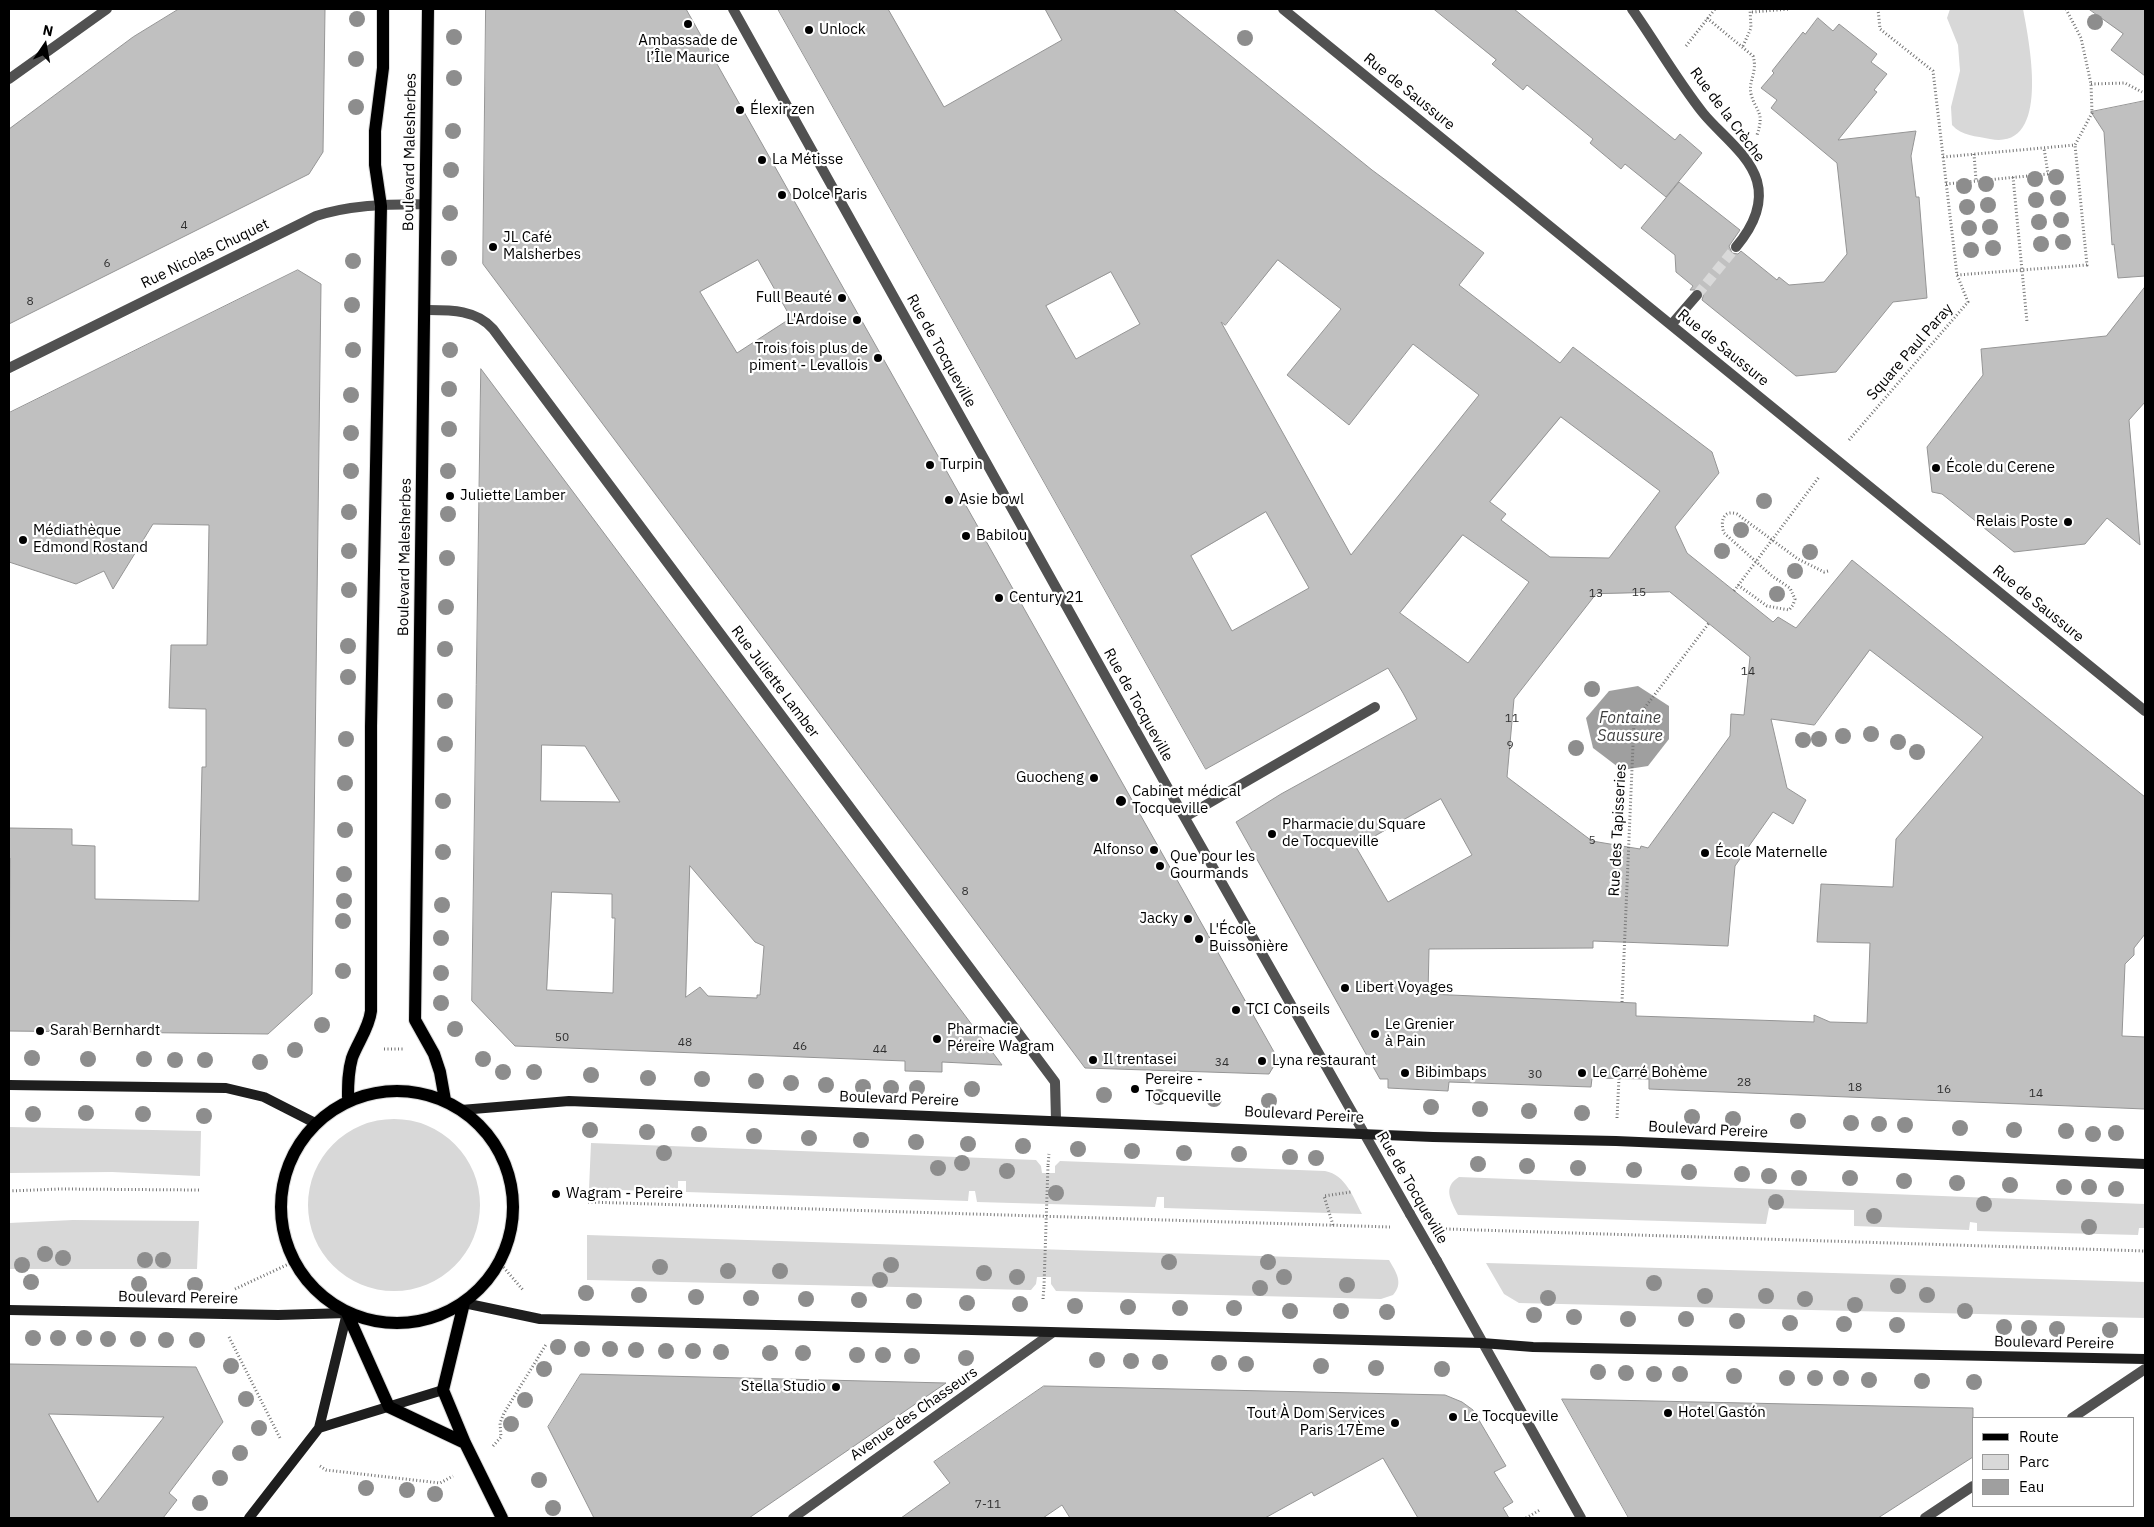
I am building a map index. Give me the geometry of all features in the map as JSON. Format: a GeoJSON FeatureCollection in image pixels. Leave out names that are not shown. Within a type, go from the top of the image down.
{"type":"FeatureCollection","features":[{"type":"Feature","properties":{"kind":"main road","name":"Boulevard Malesherbes"},"geometry":{"type":"LineString","coordinates":[[348,1097],[348,1076],[352,1058],[367,1027],[371,1011],[371,735],[381,206],[375,164],[375,132],[383,68],[383,9]]}},
{"type":"Feature","properties":{"kind":"main road","name":"Boulevard Malesherbes"},"geometry":{"type":"LineString","coordinates":[[428,9],[415,1020],[434,1054],[440,1072],[444,1100]]}},
{"type":"Feature","properties":{"kind":"main road"},"geometry":{"type":"LineString","coordinates":[[9,1085],[226,1088],[264,1097],[315,1123]]}},
{"type":"Feature","properties":{"kind":"main road"},"geometry":{"type":"LineString","coordinates":[[384,1092],[424,1094],[444,1100],[461,1110],[490,1136],[508,1170],[514,1208],[508,1245],[490,1279],[464,1304],[443,1317],[421,1324],[387,1324],[347,1313],[316,1292],[293,1262],[281,1226],[281,1189],[293,1154],[315,1123],[331,1108],[348,1097],[384,1092]]}},
{"type":"Feature","properties":{"kind":"main road","name":"Boulevard Pereire"},"geometry":{"type":"LineString","coordinates":[[461,1110],[569,1101],[1364,1133],[1616,1141],[2145,1164]]}},
{"type":"Feature","properties":{"kind":"main road"},"geometry":{"type":"LineString","coordinates":[[464,1304],[443,1390],[465,1443],[502,1518]]}},
{"type":"Feature","properties":{"kind":"main road","name":"Boulevard Pereire"},"geometry":{"type":"LineString","coordinates":[[464,1304],[540,1320],[1482,1343],[1533,1347],[2145,1360]]}},
{"type":"Feature","properties":{"kind":"main road","name":"Boulevard Pereire"},"geometry":{"type":"LineString","coordinates":[[9,1310],[278,1315],[347,1313]]}},
{"type":"Feature","properties":{"kind":"main road"},"geometry":{"type":"LineString","coordinates":[[347,1313],[389,1407],[465,1443]]}},
{"type":"Feature","properties":{"kind":"main road"},"geometry":{"type":"LineString","coordinates":[[248,1518],[319,1428],[347,1313]]}},
{"type":"Feature","properties":{"kind":"main road"},"geometry":{"type":"LineString","coordinates":[[319,1428],[443,1390]]}},
{"type":"Feature","properties":{"kind":"street"},"geometry":{"type":"LineString","coordinates":[[9,79],[107,9]]}},
{"type":"Feature","properties":{"kind":"street","name":"Rue de Tocqueville"},"geometry":{"type":"LineString","coordinates":[[733,9],[1185,817],[1581,1518]]}},
{"type":"Feature","properties":{"kind":"street","name":"Rue de Saussure"},"geometry":{"type":"LineString","coordinates":[[1283,9],[2145,710]]}},
{"type":"Feature","properties":{"kind":"street","name":"Rue de la Crèche"},"geometry":{"type":"LineString","coordinates":[[1632,9],[1702,112],[1744,158],[1757,180],[1759,198],[1756,216],[1747,234],[1736,247]]}},
{"type":"Feature","properties":{"kind":"street","name":"Rue Nicolas Chuquet"},"geometry":{"type":"LineString","coordinates":[[9,368],[309,219],[340,208],[426,204]]}},
{"type":"Feature","properties":{"kind":"street"},"geometry":{"type":"LineString","coordinates":[[1671,325],[1697,295]]}},
{"type":"Feature","properties":{"kind":"street","name":"Rue Juliette Lamber"},"geometry":{"type":"LineString","coordinates":[[424,310],[462,312],[480,317],[493,329],[1055,1082],[1056,1120]]}},
{"type":"Feature","properties":{"kind":"street"},"geometry":{"type":"LineString","coordinates":[[1185,817],[1375,707]]}},
{"type":"Feature","properties":{"kind":"street","name":"Avenue des Chasseurs"},"geometry":{"type":"LineString","coordinates":[[793,1518],[1052,1333]]}},
{"type":"Feature","properties":{"kind":"street"},"geometry":{"type":"LineString","coordinates":[[2073,1417],[2145,1369]]}},
{"type":"Feature","properties":{"kind":"street"},"geometry":{"type":"LineString","coordinates":[[1925,1518],[1972,1487]]}},
{"type":"Feature","properties":{"kind":"path"},"geometry":{"type":"LineString","coordinates":[[1670,65],[1715,9]]}},
{"type":"Feature","properties":{"kind":"path"},"geometry":{"type":"LineString","coordinates":[[1743,46],[1751,28],[1751,11],[1790,9]]}},
{"type":"Feature","properties":{"kind":"path","name":"Square Paul Paray"},"geometry":{"type":"LineString","coordinates":[[1846,444],[1968,302],[1957,275],[1933,71],[1880,29],[1878,9]]}},
{"type":"Feature","properties":{"kind":"path"},"geometry":{"type":"LineString","coordinates":[[1957,275],[2086,265],[2074,145],[2092,113],[2091,84],[2082,38],[2066,9]]}},
{"type":"Feature","properties":{"kind":"path"},"geometry":{"type":"LineString","coordinates":[[1708,18],[1743,46],[1753,56],[1756,64],[1751,93],[1761,116],[1758,134],[1744,158]]}},
{"type":"Feature","properties":{"kind":"path"},"geometry":{"type":"LineString","coordinates":[[2091,84],[2125,83],[2142,92]]}},
{"type":"Feature","properties":{"kind":"path"},"geometry":{"type":"LineString","coordinates":[[1943,157],[2074,145]]}},
{"type":"Feature","properties":{"kind":"path"},"geometry":{"type":"LineString","coordinates":[[1946,184],[2048,174],[2044,148]]}},
{"type":"Feature","properties":{"kind":"path"},"geometry":{"type":"LineString","coordinates":[[1974,154],[1976,180]]}},
{"type":"Feature","properties":{"kind":"path"},"geometry":{"type":"LineString","coordinates":[[2013,177],[2027,322]]}},
{"type":"Feature","properties":{"kind":"path"},"geometry":{"type":"LineString","coordinates":[[1734,591],[1823,472]]}},
{"type":"Feature","properties":{"kind":"path"},"geometry":{"type":"LineString","coordinates":[[1738,585],[1767,606],[1789,610],[1795,599],[1790,588],[1772,576],[1724,533],[1721,525],[1726,514],[1731,512],[1737,514],[1798,560],[1824,572],[1828,571]]}},
{"type":"Feature","properties":{"kind":"path","name":"Rue des Tapisseries"},"geometry":{"type":"LineString","coordinates":[[1622,1002],[1634,722],[1709,623]]}},
{"type":"Feature","properties":{"kind":"path"},"geometry":{"type":"LineString","coordinates":[[381,1049],[406,1050]]}},
{"type":"Feature","properties":{"kind":"path"},"geometry":{"type":"LineString","coordinates":[[1616,1141],[1619,1078]]}},
{"type":"Feature","properties":{"kind":"path"},"geometry":{"type":"LineString","coordinates":[[1043,1299],[1049,1154]]}},
{"type":"Feature","properties":{"kind":"path"},"geometry":{"type":"LineString","coordinates":[[9,1191],[60,1189],[200,1190]]}},
{"type":"Feature","properties":{"kind":"path"},"geometry":{"type":"LineString","coordinates":[[1333,1225],[1324,1196],[1351,1192]]}},
{"type":"Feature","properties":{"kind":"path"},"geometry":{"type":"LineString","coordinates":[[588,1202],[1399,1227]]}},
{"type":"Feature","properties":{"kind":"path"},"geometry":{"type":"LineString","coordinates":[[1438,1228],[2145,1251]]}},
{"type":"Feature","properties":{"kind":"path"},"geometry":{"type":"LineString","coordinates":[[226,1314],[227,1293],[293,1262]]}},
{"type":"Feature","properties":{"kind":"path"},"geometry":{"type":"LineString","coordinates":[[227,1333],[269,1418]]}},
{"type":"Feature","properties":{"kind":"path"},"geometry":{"type":"LineString","coordinates":[[501,1437],[500,1422],[550,1337]]}},
{"type":"Feature","properties":{"kind":"path"},"geometry":{"type":"LineString","coordinates":[[340,1472],[440,1483]]}},
{"type":"Feature","properties":{"kind":"path"},"geometry":{"type":"LineString","coordinates":[[1526,1518],[1540,1510]]}},
{"type":"Feature","properties":{"kind":"green space"},"geometry":{"type":"Polygon","coordinates":[[[1950,9],[2023,9],[2032,67],[2032,90],[2029,112],[2022,128],[2009,138],[1990,139],[1974,136],[1956,129],[1952,125],[1951,107],[1960,71],[1958,45],[1947,18],[1950,9]]]}},
{"type":"Feature","properties":{"kind":"green space"},"geometry":{"type":"Polygon","coordinates":[[[402,1119],[419,1122],[435,1129],[449,1138],[461,1150],[477,1180],[480,1205],[479,1222],[474,1238],[461,1260],[449,1272],[419,1288],[386,1291],[369,1288],[353,1281],[339,1272],[327,1260],[311,1230],[308,1197],[311,1180],[318,1164],[327,1150],[339,1138],[369,1122],[402,1119]]]}},
{"type":"Feature","properties":{"kind":"green space"},"geometry":{"type":"Polygon","coordinates":[[[9,1127],[201,1131],[200,1176],[112,1172],[9,1173],[9,1127]]]}},
{"type":"Feature","properties":{"kind":"green space"},"geometry":{"type":"Polygon","coordinates":[[[591,1143],[1036,1160],[1041,1166],[1042,1173],[1055,1173],[1055,1166],[1060,1161],[1325,1171],[1332,1173],[1344,1182],[1362,1214],[1164,1208],[1164,1197],[1157,1197],[1155,1207],[977,1202],[975,1191],[969,1191],[968,1201],[686,1192],[686,1181],[678,1181],[678,1192],[589,1189],[591,1143]]]}},
{"type":"Feature","properties":{"kind":"green space"},"geometry":{"type":"Polygon","coordinates":[[[1459,1177],[2145,1204],[2145,1228],[2139,1228],[2138,1235],[1977,1231],[1977,1223],[1970,1222],[1969,1230],[1854,1226],[1854,1210],[1769,1208],[1766,1224],[1458,1215],[1449,1190],[1454,1181],[1459,1177]]]}},
{"type":"Feature","properties":{"kind":"green space"},"geometry":{"type":"Polygon","coordinates":[[[73,1220],[199,1221],[197,1269],[9,1269],[9,1223],[73,1220]]]}},
{"type":"Feature","properties":{"kind":"green space"},"geometry":{"type":"Polygon","coordinates":[[[587,1235],[1389,1260],[1398,1278],[1398,1286],[1393,1295],[1381,1299],[1056,1291],[1051,1284],[1051,1277],[1037,1277],[1036,1284],[1031,1290],[587,1280],[587,1235]]]}},
{"type":"Feature","properties":{"kind":"green space"},"geometry":{"type":"Polygon","coordinates":[[[1486,1263],[2145,1282],[2145,1318],[1519,1303],[1504,1294],[1486,1263]]]}},
{"type":"Feature","properties":{"kind":"water","name":"Fontaine Saussure"},"geometry":{"type":"Polygon","coordinates":[[[1638,686],[1669,706],[1669,739],[1648,766],[1622,770],[1593,748],[1586,718],[1609,691],[1638,686]]]}},
{"type":"Feature","properties":{"kind":"building"},"geometry":{"type":"Polygon","coordinates":[[[179,9],[325,9],[323,152],[309,174],[9,324],[9,129],[133,37],[179,9]]]}},
{"type":"Feature","properties":{"kind":"building"},"geometry":{"type":"Polygon","coordinates":[[[486,9],[686,9],[1278,1059],[1269,1074],[1085,1068],[483,264],[486,9]],[[758,260],[700,292],[737,353],[791,318],[758,260]]]}},
{"type":"Feature","properties":{"kind":"building"},"geometry":{"type":"Polygon","coordinates":[[[778,9],[888,9],[944,107],[1062,40],[1045,9],[1173,9],[1372,170],[1484,253],[1459,285],[1560,363],[1573,347],[1712,452],[1719,473],[1675,527],[1687,553],[1773,622],[1778,617],[1796,628],[1852,560],[2145,797],[2145,934],[2134,948],[2134,955],[2125,964],[2122,1036],[2145,1037],[2145,1109],[1649,1089],[1649,1079],[1592,1078],[1591,1087],[1449,1082],[1448,1091],[1388,1088],[1388,1079],[1380,1079],[1236,822],[1281,794],[1417,719],[1403,693],[1388,668],[1206,769],[778,9]],[[1278,260],[1225,325],[1221,322],[1351,555],[1479,395],[1413,344],[1349,425],[1287,375],[1341,309],[1278,260]],[[1111,272],[1046,306],[1076,359],[1140,324],[1111,272]],[[1561,417],[1490,502],[1506,514],[1501,520],[1550,557],[1609,558],[1660,491],[1561,417]],[[1266,512],[1191,556],[1232,631],[1309,588],[1266,512]],[[1463,535],[1400,613],[1468,663],[1529,582],[1463,535]],[[1670,592],[1596,594],[1514,699],[1507,777],[1592,841],[1640,849],[1641,846],[1648,848],[1730,736],[1731,714],[1744,715],[1750,657],[1670,592]],[[1870,650],[1814,725],[1771,719],[1787,788],[1806,800],[1793,824],[1773,812],[1735,866],[1728,946],[1593,941],[1593,948],[1429,949],[1428,994],[1636,1003],[1636,1016],[1814,1022],[1814,1015],[1830,1022],[1867,1023],[1870,943],[1817,942],[1821,884],[1893,887],[1896,839],[1983,737],[1870,650]],[[1441,799],[1356,847],[1388,902],[1472,855],[1441,799]]]}},
{"type":"Feature","properties":{"kind":"building"},"geometry":{"type":"Polygon","coordinates":[[[1434,9],[1514,9],[1675,140],[1680,134],[1702,153],[1666,197],[1625,164],[1621,169],[1590,143],[1593,139],[1527,85],[1523,90],[1492,64],[1496,60],[1434,9]]]}},
{"type":"Feature","properties":{"kind":"building"},"geometry":{"type":"Polygon","coordinates":[[[2089,9],[2145,9],[2145,76],[2111,50],[2123,34],[2089,9]]]}},
{"type":"Feature","properties":{"kind":"building"},"geometry":{"type":"Polygon","coordinates":[[[1818,18],[1833,31],[1839,24],[1877,54],[1871,62],[1887,74],[1874,90],[1877,92],[1838,140],[1916,131],[1911,156],[1916,197],[1919,197],[1927,298],[1893,302],[1836,372],[1796,376],[1702,300],[1704,293],[1701,290],[1690,290],[1693,286],[1676,272],[1675,255],[1641,228],[1679,182],[1740,230],[1729,246],[1732,253],[1738,254],[1741,251],[1777,280],[1779,277],[1789,285],[1824,282],[1847,254],[1837,163],[1771,108],[1777,100],[1761,88],[1803,32],[1805,34],[1818,18]]]}},
{"type":"Feature","properties":{"kind":"building"},"geometry":{"type":"Polygon","coordinates":[[[2145,101],[2145,276],[2118,278],[2114,244],[2112,245],[2104,132],[2091,112],[2145,101]]]}},
{"type":"Feature","properties":{"kind":"building"},"geometry":{"type":"Polygon","coordinates":[[[298,270],[321,284],[312,994],[268,1034],[9,1031],[9,828],[72,829],[72,845],[95,846],[95,899],[199,901],[202,767],[206,767],[206,709],[169,708],[171,645],[207,645],[209,525],[153,524],[113,589],[104,571],[76,584],[9,562],[9,413],[298,270]]]}},
{"type":"Feature","properties":{"kind":"building"},"geometry":{"type":"Polygon","coordinates":[[[2145,287],[2145,402],[2129,420],[2140,545],[2107,518],[2085,544],[2014,552],[1942,494],[1932,492],[1927,447],[1983,375],[1981,349],[2106,336],[2145,287]]]}},
{"type":"Feature","properties":{"kind":"building"},"geometry":{"type":"Polygon","coordinates":[[[481,369],[1002,1065],[942,1062],[942,1072],[905,1071],[905,1061],[515,1046],[472,1001],[481,369]],[[542,745],[541,801],[620,802],[585,746],[542,745]],[[690,866],[686,997],[700,987],[708,996],[757,998],[757,995],[760,995],[764,946],[755,942],[690,866]],[[552,892],[547,990],[613,993],[615,918],[612,918],[612,894],[552,892]]]}},
{"type":"Feature","properties":{"kind":"building"},"geometry":{"type":"Polygon","coordinates":[[[9,1364],[196,1367],[223,1422],[169,1493],[177,1500],[163,1518],[9,1518],[9,1364]],[[49,1414],[98,1502],[164,1417],[49,1414]]]}},
{"type":"Feature","properties":{"kind":"building"},"geometry":{"type":"Polygon","coordinates":[[[581,1374],[946,1383],[749,1518],[594,1518],[548,1427],[581,1374]]]}},
{"type":"Feature","properties":{"kind":"building"},"geometry":{"type":"Polygon","coordinates":[[[1044,1386],[1445,1395],[1462,1402],[1473,1410],[1506,1466],[1494,1472],[1513,1502],[1503,1508],[1509,1518],[1418,1518],[1383,1458],[1314,1496],[1312,1492],[1265,1518],[1070,1518],[1062,1505],[1043,1518],[901,1518],[950,1483],[934,1462],[1044,1386]]]}},
{"type":"Feature","properties":{"kind":"building"},"geometry":{"type":"Polygon","coordinates":[[[1562,1399],[1973,1408],[1972,1458],[1878,1518],[1629,1518],[1562,1399]]]}},
{"type":"Feature","properties":{"kind":"tunnel"},"geometry":{"type":"LineString","coordinates":[[1697,295],[1736,247]]}},
{"type":"Feature","properties":{"kind":"place","name":"Ambassade de l’Île Maurice"},"geometry":{"type":"Point","coordinates":[688,24]}},
{"type":"Feature","properties":{"kind":"place","name":"Unlock"},"geometry":{"type":"Point","coordinates":[809,30]}},
{"type":"Feature","properties":{"kind":"place","name":"Élexir zen"},"geometry":{"type":"Point","coordinates":[740,110]}},
{"type":"Feature","properties":{"kind":"place","name":"La Métisse"},"geometry":{"type":"Point","coordinates":[762,160]}},
{"type":"Feature","properties":{"kind":"place","name":"Dolce Paris"},"geometry":{"type":"Point","coordinates":[782,195]}},
{"type":"Feature","properties":{"kind":"place","name":"JL Café Malsherbes"},"geometry":{"type":"Point","coordinates":[493,247]}},
{"type":"Feature","properties":{"kind":"place","name":"Full Beauté"},"geometry":{"type":"Point","coordinates":[842,298]}},
{"type":"Feature","properties":{"kind":"place","name":"L'Ardoise"},"geometry":{"type":"Point","coordinates":[857,320]}},
{"type":"Feature","properties":{"kind":"place","name":"Trois fois plus de piment - Levallois"},"geometry":{"type":"Point","coordinates":[878,358]}},
{"type":"Feature","properties":{"kind":"place","name":"Turpin"},"geometry":{"type":"Point","coordinates":[930,465]}},
{"type":"Feature","properties":{"kind":"place","name":"École du Cerene"},"geometry":{"type":"Point","coordinates":[1936,468]}},
{"type":"Feature","properties":{"kind":"place","name":"Juliette Lamber"},"geometry":{"type":"Point","coordinates":[450,496]}},
{"type":"Feature","properties":{"kind":"place","name":"Asie bowl"},"geometry":{"type":"Point","coordinates":[949,500]}},
{"type":"Feature","properties":{"kind":"place","name":"Relais Poste"},"geometry":{"type":"Point","coordinates":[2068,522]}},
{"type":"Feature","properties":{"kind":"place","name":"Babilou"},"geometry":{"type":"Point","coordinates":[966,536]}},
{"type":"Feature","properties":{"kind":"place","name":"Médiathèque Edmond Rostand"},"geometry":{"type":"Point","coordinates":[23,540]}},
{"type":"Feature","properties":{"kind":"place","name":"Century 21"},"geometry":{"type":"Point","coordinates":[999,598]}},
{"type":"Feature","properties":{"kind":"place","name":"Guocheng"},"geometry":{"type":"Point","coordinates":[1094,778]}},
{"type":"Feature","properties":{"kind":"place","name":"Cabinet médical Tocqueville"},"geometry":{"type":"Point","coordinates":[1121,801]}},
{"type":"Feature","properties":{"kind":"place","name":"Pharmacie du Square de Tocqueville"},"geometry":{"type":"Point","coordinates":[1272,834]}},
{"type":"Feature","properties":{"kind":"place","name":"Alfonso"},"geometry":{"type":"Point","coordinates":[1154,850]}},
{"type":"Feature","properties":{"kind":"place","name":"École Maternelle"},"geometry":{"type":"Point","coordinates":[1705,853]}},
{"type":"Feature","properties":{"kind":"place","name":"Que pour les Gourmands"},"geometry":{"type":"Point","coordinates":[1160,866]}},
{"type":"Feature","properties":{"kind":"place","name":"Jacky"},"geometry":{"type":"Point","coordinates":[1188,919]}},
{"type":"Feature","properties":{"kind":"place","name":"L'École Buissonière"},"geometry":{"type":"Point","coordinates":[1199,939]}},
{"type":"Feature","properties":{"kind":"place","name":"Libert Voyages"},"geometry":{"type":"Point","coordinates":[1345,988]}},
{"type":"Feature","properties":{"kind":"place","name":"TCI Conseils"},"geometry":{"type":"Point","coordinates":[1236,1010]}},
{"type":"Feature","properties":{"kind":"place","name":"Sarah Bernhardt"},"geometry":{"type":"Point","coordinates":[40,1031]}},
{"type":"Feature","properties":{"kind":"place","name":"Le Grenier à Pain"},"geometry":{"type":"Point","coordinates":[1375,1034]}},
{"type":"Feature","properties":{"kind":"place","name":"Pharmacie Péreire Wagram"},"geometry":{"type":"Point","coordinates":[937,1039]}},
{"type":"Feature","properties":{"kind":"place","name":"Il trentasei"},"geometry":{"type":"Point","coordinates":[1093,1060]}},
{"type":"Feature","properties":{"kind":"place","name":"Lyna restaurant"},"geometry":{"type":"Point","coordinates":[1262,1061]}},
{"type":"Feature","properties":{"kind":"place","name":"Bibimbaps"},"geometry":{"type":"Point","coordinates":[1405,1073]}},
{"type":"Feature","properties":{"kind":"place","name":"Le Carré Bohème"},"geometry":{"type":"Point","coordinates":[1582,1073]}},
{"type":"Feature","properties":{"kind":"place","name":"Pereire - Tocqueville"},"geometry":{"type":"Point","coordinates":[1135,1089]}},
{"type":"Feature","properties":{"kind":"place","name":"Wagram - Pereire"},"geometry":{"type":"Point","coordinates":[556,1194]}},
{"type":"Feature","properties":{"kind":"place","name":"Stella Studio"},"geometry":{"type":"Point","coordinates":[836,1387]}},
{"type":"Feature","properties":{"kind":"place","name":"Hotel Gastón"},"geometry":{"type":"Point","coordinates":[1668,1413]}},
{"type":"Feature","properties":{"kind":"place","name":"Le Tocqueville"},"geometry":{"type":"Point","coordinates":[1453,1417]}},
{"type":"Feature","properties":{"kind":"place","name":"Tout À Dom Services Paris 17Ème"},"geometry":{"type":"Point","coordinates":[1395,1423]}}]}
